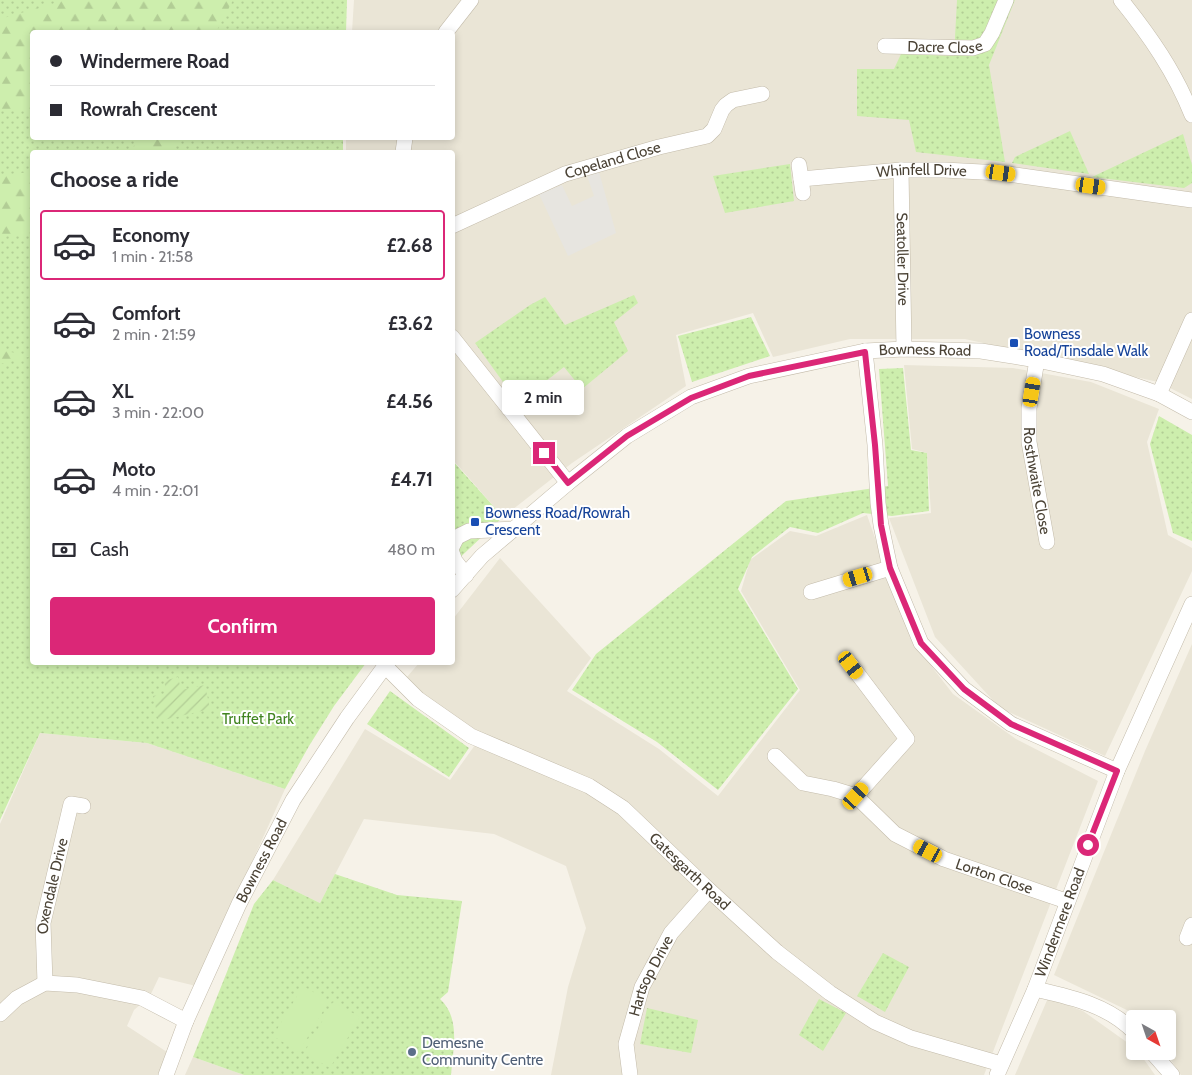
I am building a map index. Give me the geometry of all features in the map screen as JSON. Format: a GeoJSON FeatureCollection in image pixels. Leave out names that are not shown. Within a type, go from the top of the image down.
{"type":"FeatureCollection","features":[{"type":"Feature","properties":{"kind":"street"},"geometry":{"type":"LineString","coordinates":[[448,30],[472,0]]}},
{"type":"Feature","properties":{"kind":"street","name":"Dacre Close"},"geometry":{"type":"LineString","coordinates":[[885,46],[973,48],[985,44],[992,33],[1006,0]]}},
{"type":"Feature","properties":{"kind":"street"},"geometry":{"type":"LineString","coordinates":[[1121,0],[1188,91],[1192,115]]}},
{"type":"Feature","properties":{"kind":"street","name":"Copeland Close"},"geometry":{"type":"LineString","coordinates":[[455,225],[566,174],[659,147],[707,136],[714,129],[726,105],[733,100],[762,94]]}},
{"type":"Feature","properties":{"kind":"street","name":"Whinfell Drive"},"geometry":{"type":"LineString","coordinates":[[801,179],[901,170],[1001,173],[1192,200]]}},
{"type":"Feature","properties":{"kind":"street","name":"Seatoller Drive"},"geometry":{"type":"LineString","coordinates":[[901,170],[904,349]]}},
{"type":"Feature","properties":{"kind":"street"},"geometry":{"type":"LineString","coordinates":[[1158,394],[1192,320]]}},
{"type":"Feature","properties":{"kind":"street"},"geometry":{"type":"LineString","coordinates":[[455,341],[568,483]]}},
{"type":"Feature","properties":{"kind":"street","name":"Bowness Road"},"geometry":{"type":"LineString","coordinates":[[455,587],[482,556],[627,436],[691,398],[749,376],[865,352],[904,349],[981,352],[1037,360],[1103,374],[1158,394],[1192,412]]}},
{"type":"Feature","properties":{"kind":"street"},"geometry":{"type":"LineString","coordinates":[[865,352],[875,445],[878,503],[890,568],[921,643],[964,689],[1011,724],[1117,771]]}},
{"type":"Feature","properties":{"kind":"street","name":"Rosthwaite Close"},"geometry":{"type":"LineString","coordinates":[[1037,360],[1029,408],[1029,442],[1047,542]]}},
{"type":"Feature","properties":{"kind":"street"},"geometry":{"type":"LineString","coordinates":[[455,540],[456,537],[469,531],[514,529]]}},
{"type":"Feature","properties":{"kind":"street"},"geometry":{"type":"LineString","coordinates":[[455,561],[466,574]]}},
{"type":"Feature","properties":{"kind":"street"},"geometry":{"type":"LineString","coordinates":[[811,592],[890,568]]}},
{"type":"Feature","properties":{"kind":"street","name":"Windermere Road"},"geometry":{"type":"LineString","coordinates":[[999,1070],[1035,989],[1066,901],[1117,771],[1192,604]]}},
{"type":"Feature","properties":{"kind":"street","name":"Bowness Road"},"geometry":{"type":"LineString","coordinates":[[166,1075],[186,1021],[239,904],[293,800],[346,718],[386,665]]}},
{"type":"Feature","properties":{"kind":"street","name":"Gatesgarth Road"},"geometry":{"type":"LineString","coordinates":[[388,665],[418,699],[471,736],[589,786],[623,808],[777,952],[830,993],[875,1022],[911,1038],[999,1070]]}},
{"type":"Feature","properties":{"kind":"street"},"geometry":{"type":"LineString","coordinates":[[851,665],[907,739],[856,796]]}},
{"type":"Feature","properties":{"kind":"street","name":"Lorton Close"},"geometry":{"type":"LineString","coordinates":[[775,756],[803,783],[856,796],[895,834],[944,859],[1066,901]]}},
{"type":"Feature","properties":{"kind":"street","name":"Oxendale Drive"},"geometry":{"type":"LineString","coordinates":[[45,983],[43,923],[71,804],[83,806]]}},
{"type":"Feature","properties":{"kind":"street","name":"Hartsop Drive"},"geometry":{"type":"LineString","coordinates":[[630,1075],[626,1044],[642,987],[672,933],[709,890]]}},
{"type":"Feature","properties":{"kind":"street"},"geometry":{"type":"LineString","coordinates":[[0,1014],[17,998],[45,983],[77,985],[142,998],[186,1021]]}},
{"type":"Feature","properties":{"kind":"street"},"geometry":{"type":"LineString","coordinates":[[1035,989],[1086,1001],[1126,1023]]}},
{"type":"Feature","properties":{"kind":"street"},"geometry":{"type":"LineString","coordinates":[[1159,1060],[1172,1075]]}},
{"type":"Feature","properties":{"kind":"shaded area"},"geometry":{"type":"Polygon","coordinates":[[[354,0],[1192,0],[1192,399],[1158,382],[965,339],[850,339],[773,357],[753,313],[676,335],[686,386],[572,463],[503,517],[455,462],[455,150],[346,150],[346,140],[455,140],[455,30],[352,30],[354,0]]]}},
{"type":"Feature","properties":{"kind":"shaded area"},"geometry":{"type":"Polygon","coordinates":[[[599,172],[616,233],[568,256],[539,194],[562,185],[572,206],[594,196],[587,176],[599,172]]]}},
{"type":"Feature","properties":{"kind":"shaded area"},"geometry":{"type":"Polygon","coordinates":[[[904,365],[1013,368],[1091,382],[1159,409],[1147,442],[1168,535],[1192,548],[1192,571],[1105,756],[1000,708],[935,637],[889,518],[931,513],[927,453],[912,449],[904,365]]]}},
{"type":"Feature","properties":{"kind":"shaded area"},"geometry":{"type":"Polygon","coordinates":[[[867,515],[915,645],[953,694],[1016,739],[1098,781],[984,1075],[551,1075],[568,987],[586,928],[566,866],[494,834],[364,819],[320,903],[273,880],[365,729],[450,780],[475,745],[407,677],[417,665],[455,665],[455,616],[500,558],[591,658],[567,691],[659,749],[718,796],[800,690],[741,591],[750,560],[790,531],[816,536],[867,515]]]}},
{"type":"Feature","properties":{"kind":"shaded area"},"geometry":{"type":"Polygon","coordinates":[[[1192,644],[1192,1075],[1181,1075],[1171,1060],[1176,1060],[1176,1010],[1127,1010],[1054,975],[1145,751],[1192,644]]]}},
{"type":"Feature","properties":{"kind":"shaded area"},"geometry":{"type":"Polygon","coordinates":[[[40,733],[147,743],[285,789],[196,986],[159,977],[150,996],[134,1010],[127,1026],[167,1052],[158,1075],[0,1075],[0,824],[40,733]]]}},
{"type":"Feature","properties":{"kind":"shaded area"},"geometry":{"type":"Polygon","coordinates":[[[1048,998],[1083,1011],[1126,1042],[1126,1060],[1144,1060],[1155,1075],[1015,1075],[1048,998]]]}},
{"type":"Feature","properties":{"kind":"shaded area"},"geometry":{"type":"Polygon","coordinates":[[[193,1057],[244,1075],[185,1075],[193,1057]]]}},
{"type":"Feature","properties":{"kind":"green space","name":"Truffet Park"},"geometry":{"type":"Polygon","coordinates":[[[0,0],[347,0],[346,30],[30,30],[30,140],[343,140],[343,150],[30,150],[30,665],[365,665],[334,706],[285,789],[147,743],[40,733],[0,820],[0,0]]]}},
{"type":"Feature","properties":{"kind":"green space"},"geometry":{"type":"Polygon","coordinates":[[[66,0],[233,0],[217,30],[30,30],[30,110],[0,109],[0,19],[66,0]]]}},
{"type":"Feature","properties":{"kind":"green space"},"geometry":{"type":"Polygon","coordinates":[[[957,0],[1015,0],[989,65],[1005,162],[916,152],[909,120],[857,116],[857,69],[894,69],[901,54],[954,56],[957,0]]]}},
{"type":"Feature","properties":{"kind":"green space"},"geometry":{"type":"Polygon","coordinates":[[[1070,131],[1089,174],[1012,163],[1015,157],[1070,131]]]}},
{"type":"Feature","properties":{"kind":"green space"},"geometry":{"type":"Polygon","coordinates":[[[1183,134],[1192,165],[1192,183],[1184,188],[1092,177],[1183,134]]]}},
{"type":"Feature","properties":{"kind":"green space"},"geometry":{"type":"Polygon","coordinates":[[[138,140],[175,140],[173,150],[131,150],[138,140]]]}},
{"type":"Feature","properties":{"kind":"green space"},"geometry":{"type":"Polygon","coordinates":[[[790,164],[794,201],[725,213],[713,176],[790,164]]]}},
{"type":"Feature","properties":{"kind":"green space"},"geometry":{"type":"Polygon","coordinates":[[[30,172],[30,233],[0,237],[0,175],[30,172]]]}},
{"type":"Feature","properties":{"kind":"green space"},"geometry":{"type":"Polygon","coordinates":[[[634,295],[638,303],[614,322],[628,351],[582,389],[564,367],[518,403],[475,343],[530,305],[545,297],[565,325],[634,295]]]}},
{"type":"Feature","properties":{"kind":"green space"},"geometry":{"type":"Polygon","coordinates":[[[751,317],[770,356],[692,382],[678,336],[751,317]]]}},
{"type":"Feature","properties":{"kind":"green space"},"geometry":{"type":"Polygon","coordinates":[[[0,350],[30,356],[30,356],[0,364],[0,350]]]}},
{"type":"Feature","properties":{"kind":"green space"},"geometry":{"type":"Polygon","coordinates":[[[903,368],[911,450],[927,453],[929,511],[892,516],[863,513],[818,533],[790,527],[752,557],[738,589],[798,689],[718,790],[657,742],[572,690],[596,654],[786,501],[888,486],[879,369],[903,368]]]}},
{"type":"Feature","properties":{"kind":"green space"},"geometry":{"type":"Polygon","coordinates":[[[1159,416],[1192,435],[1192,541],[1173,533],[1150,444],[1159,416]]]}},
{"type":"Feature","properties":{"kind":"green space"},"geometry":{"type":"Polygon","coordinates":[[[455,463],[503,517],[455,562],[455,463]]]}},
{"type":"Feature","properties":{"kind":"green space"},"geometry":{"type":"Polygon","coordinates":[[[178,677],[181,690],[205,685],[210,709],[159,721],[153,696],[167,693],[164,681],[178,677]]]}},
{"type":"Feature","properties":{"kind":"green space"},"geometry":{"type":"Polygon","coordinates":[[[390,691],[469,748],[449,777],[367,724],[390,691]]]}},
{"type":"Feature","properties":{"kind":"green space"},"geometry":{"type":"Polygon","coordinates":[[[335,874],[397,895],[462,901],[448,992],[440,999],[451,1015],[453,1025],[454,1045],[451,1075],[244,1075],[193,1057],[254,904],[273,880],[320,903],[335,874]]]}},
{"type":"Feature","properties":{"kind":"green space"},"geometry":{"type":"Polygon","coordinates":[[[883,953],[909,967],[885,1012],[857,996],[883,953]]]}},
{"type":"Feature","properties":{"kind":"green space"},"geometry":{"type":"Polygon","coordinates":[[[303,986],[329,1001],[299,1052],[273,1036],[303,986]]]}},
{"type":"Feature","properties":{"kind":"green space"},"geometry":{"type":"Polygon","coordinates":[[[819,999],[846,1013],[823,1051],[799,1035],[819,999]]]}},
{"type":"Feature","properties":{"kind":"green space"},"geometry":{"type":"Polygon","coordinates":[[[333,1002],[360,1017],[330,1068],[304,1053],[333,1002]]]}},
{"type":"Feature","properties":{"kind":"green space"},"geometry":{"type":"Polygon","coordinates":[[[647,1008],[698,1020],[691,1053],[640,1044],[647,1008]]]}},
{"type":"Feature","properties":{"kind":"place","name":"Bowness Road/Tinsdale Walk"},"geometry":{"type":"Point","coordinates":[1014,343]}},
{"type":"Feature","properties":{"kind":"place","name":"Bowness Road/Rowrah Crescent"},"geometry":{"type":"Point","coordinates":[475,522]}},
{"type":"Feature","properties":{"kind":"place","name":"Demesne Community Centre"},"geometry":{"type":"Point","coordinates":[412,1052]}},
{"type":"Feature","properties":{"kind":"route"},"geometry":{"type":"LineString","coordinates":[[544,453],[568,483],[627,436],[691,398],[749,376],[865,352],[881,525],[890,568],[921,643],[964,689],[1011,724],[1117,771],[1088,845]]}}]}
